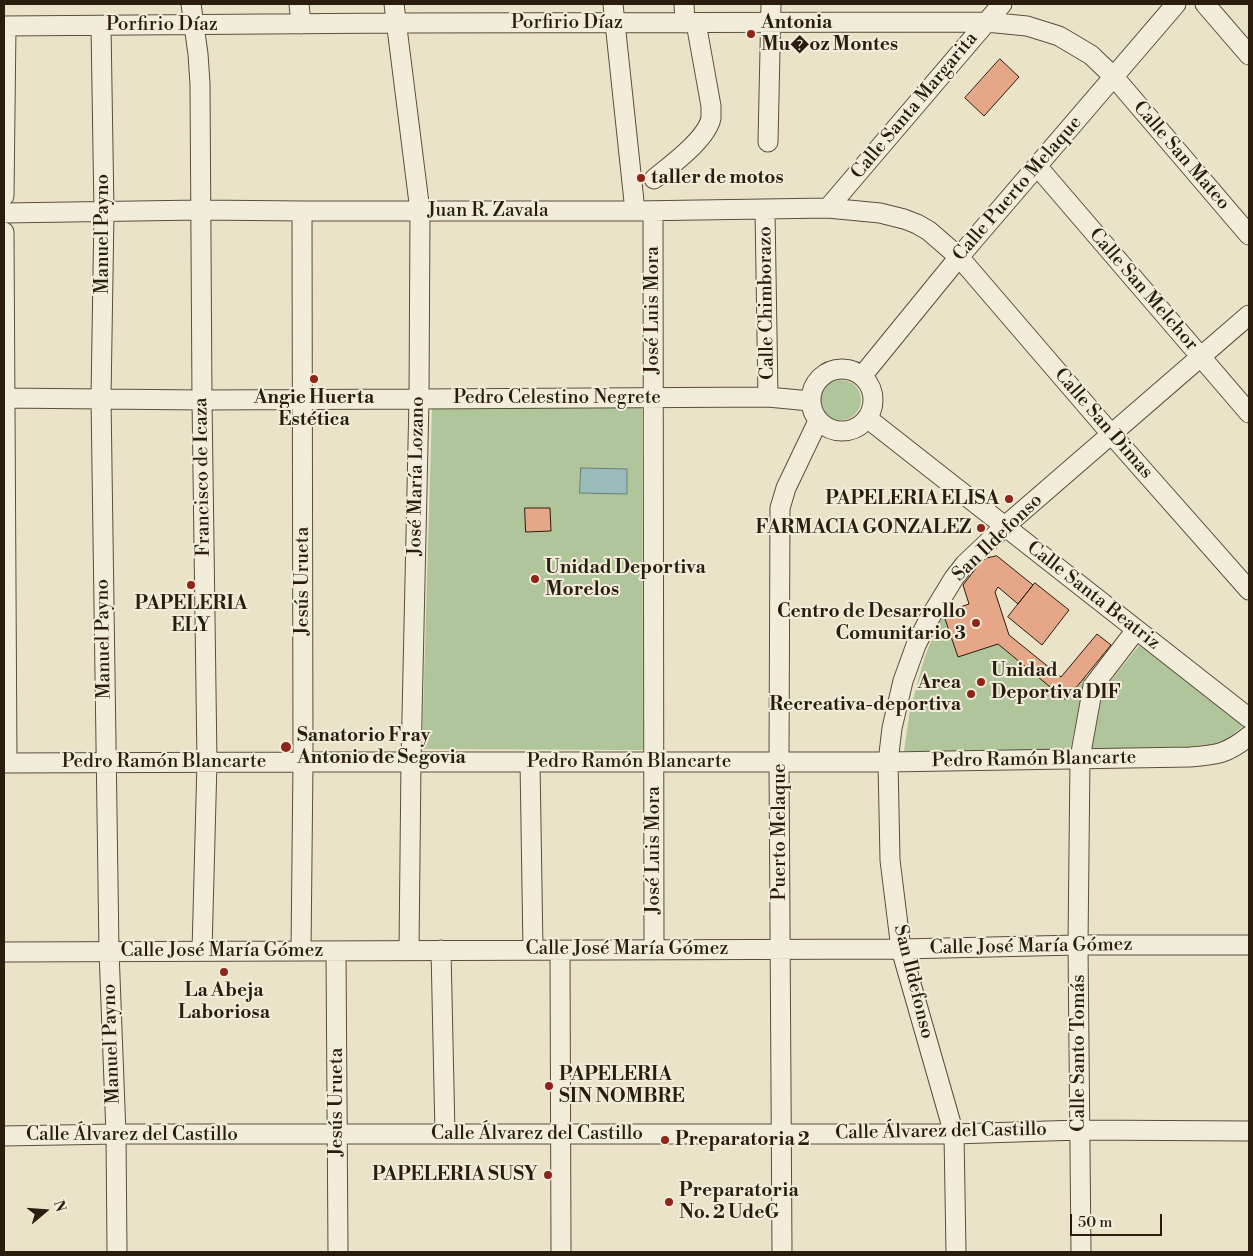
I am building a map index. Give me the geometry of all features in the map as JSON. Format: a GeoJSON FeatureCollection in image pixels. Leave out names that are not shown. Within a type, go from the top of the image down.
{"type":"FeatureCollection","features":[{"type":"Feature","properties":{"kind":"street","name":"Francisco de Icaza"},"geometry":{"type":"LineString","coordinates":[[191,4],[200,84],[206,762],[202,951]]}},
{"type":"Feature","properties":{"kind":"street"},"geometry":{"type":"LineString","coordinates":[[299,4],[301,24]]}},
{"type":"Feature","properties":{"kind":"street","name":"José María Lozano"},"geometry":{"type":"LineString","coordinates":[[394,4],[420,211],[419,399],[409,950]]}},
{"type":"Feature","properties":{"kind":"street","name":"José Luis Mora"},"geometry":{"type":"LineString","coordinates":[[613,4],[644,211],[653,398],[654,949]]}},
{"type":"Feature","properties":{"kind":"street"},"geometry":{"type":"LineString","coordinates":[[654,178],[690,148],[707,128],[711,118],[711,106],[684,4]]}},
{"type":"Feature","properties":{"kind":"street"},"geometry":{"type":"LineString","coordinates":[[768,142],[771,4]]}},
{"type":"Feature","properties":{"kind":"street","name":"Calle Santa Margarita"},"geometry":{"type":"LineString","coordinates":[[828,208],[1002,4]]}},
{"type":"Feature","properties":{"kind":"street","name":"Calle Puerto Melaque"},"geometry":{"type":"LineString","coordinates":[[862,376],[959,257],[1176,4]]}},
{"type":"Feature","properties":{"kind":"street"},"geometry":{"type":"LineString","coordinates":[[1205,4],[1249,55]]}},
{"type":"Feature","properties":{"kind":"street","name":"Porfirio Díaz"},"geometry":{"type":"LineString","coordinates":[[5,26],[986,22],[1027,26],[1059,36],[1091,55],[1114,78]]}},
{"type":"Feature","properties":{"kind":"street"},"geometry":{"type":"LineString","coordinates":[[4,196],[5,26]]}},
{"type":"Feature","properties":{"kind":"street","name":"Manuel Payno"},"geometry":{"type":"LineString","coordinates":[[101,26],[104,212],[101,398],[109,951],[116,1134],[117,1252]]}},
{"type":"Feature","properties":{"kind":"street","name":"Calle San Mateo"},"geometry":{"type":"LineString","coordinates":[[1114,78],[1249,235]]}},
{"type":"Feature","properties":{"kind":"street","name":"Calle San Melchor"},"geometry":{"type":"LineString","coordinates":[[1037,166],[1249,412]]}},
{"type":"Feature","properties":{"kind":"street","name":"Juan R. Zavala"},"geometry":{"type":"LineString","coordinates":[[4,213],[201,210],[644,211],[828,208],[880,214],[904,219],[917,224],[929,232],[959,257]]}},
{"type":"Feature","properties":{"kind":"street","name":"Calle Chimborazo"},"geometry":{"type":"LineString","coordinates":[[766,210],[768,397]]}},
{"type":"Feature","properties":{"kind":"street","name":"Jesús Urueta"},"geometry":{"type":"LineString","coordinates":[[302,211],[302,951]]}},
{"type":"Feature","properties":{"kind":"street"},"geometry":{"type":"LineString","coordinates":[[4,232],[5,763]]}},
{"type":"Feature","properties":{"kind":"street","name":"Calle San Dimas"},"geometry":{"type":"LineString","coordinates":[[959,257],[1112,435],[1249,590]]}},
{"type":"Feature","properties":{"kind":"street","name":"San Ildefonso"},"geometry":{"type":"LineString","coordinates":[[956,1252],[954,1134],[901,949],[890,860],[888,762],[892,728],[903,681],[916,645],[929,618],[959,571],[1004,527],[1249,315]]}},
{"type":"Feature","properties":{"kind":"street"},"geometry":{"type":"LineString","coordinates":[[840,369],[852,370],[862,376],[869,385],[873,396],[872,408],[867,418],[859,426],[849,430],[838,431],[827,428],[818,421],[810,401],[812,389],[818,379],[828,372],[840,369]]}},
{"type":"Feature","properties":{"kind":"street","name":"Pedro Celestino Negrete"},"geometry":{"type":"LineString","coordinates":[[4,398],[202,400],[768,397],[810,401]]}},
{"type":"Feature","properties":{"kind":"street","name":"Calle Santa Beatriz"},"geometry":{"type":"LineString","coordinates":[[867,418],[1249,718]]}},
{"type":"Feature","properties":{"kind":"street","name":"Puerto Melaque"},"geometry":{"type":"LineString","coordinates":[[782,1252],[779,761],[780,508],[786,488],[818,421]]}},
{"type":"Feature","properties":{"kind":"street","name":"Calle Santo Tomás"},"geometry":{"type":"LineString","coordinates":[[1081,1252],[1078,945],[1080,758],[1093,686],[1136,630]]}},
{"type":"Feature","properties":{"kind":"street","name":"Pedro Ramón Blancarte"},"geometry":{"type":"LineString","coordinates":[[5,763],[888,762],[1190,757],[1215,755],[1227,751],[1249,736]]}},
{"type":"Feature","properties":{"kind":"street"},"geometry":{"type":"LineString","coordinates":[[530,762],[533,950]]}},
{"type":"Feature","properties":{"kind":"street","name":"Calle José María Gómez"},"geometry":{"type":"LineString","coordinates":[[4,952],[901,949],[1078,945],[1249,945]]}},
{"type":"Feature","properties":{"kind":"street"},"geometry":{"type":"LineString","coordinates":[[441,950],[445,1134]]}},
{"type":"Feature","properties":{"kind":"street"},"geometry":{"type":"LineString","coordinates":[[560,950],[561,1252]]}},
{"type":"Feature","properties":{"kind":"street","name":"Jesús Urueta"},"geometry":{"type":"LineString","coordinates":[[336,951],[338,1252]]}},
{"type":"Feature","properties":{"kind":"street","name":"Calle Álvarez del Castillo"},"geometry":{"type":"LineString","coordinates":[[4,1136],[116,1134],[954,1134],[1079,1130],[1249,1131]]}},
{"type":"Feature","properties":{"kind":"green space"},"geometry":{"type":"Polygon","coordinates":[[[845,380],[852,383],[858,389],[861,400],[860,408],[852,417],[845,420],[837,420],[830,417],[822,408],[821,396],[824,389],[833,381],[845,380]]]}},
{"type":"Feature","properties":{"kind":"green space","name":"Unidad Deportiva Morelos"},"geometry":{"type":"Polygon","coordinates":[[[642,407],[643,750],[422,749],[432,409],[642,407]]]}},
{"type":"Feature","properties":{"kind":"green space","name":"Unidad Deportiva DIF"},"geometry":{"type":"Polygon","coordinates":[[[943,613],[958,657],[998,644],[1066,700],[1086,675],[1070,752],[904,751],[910,710],[925,656],[943,613]]]}},
{"type":"Feature","properties":{"kind":"green space"},"geometry":{"type":"Polygon","coordinates":[[[1141,643],[1244,725],[1220,745],[1194,751],[1089,751],[1102,692],[1141,643]]]}},
{"type":"Feature","properties":{"kind":"water"},"geometry":{"type":"Polygon","coordinates":[[[581,468],[627,469],[627,494],[580,493],[581,468]]]}},
{"type":"Feature","properties":{"kind":"building"},"geometry":{"type":"Polygon","coordinates":[[[1000,59],[1019,77],[984,116],[965,98],[1000,59]]]}},
{"type":"Feature","properties":{"kind":"building"},"geometry":{"type":"Polygon","coordinates":[[[525,508],[550,508],[551,531],[526,532],[525,508]]]}},
{"type":"Feature","properties":{"kind":"building","name":"Centro de Desarrollo Comunitario 3"},"geometry":{"type":"Polygon","coordinates":[[[997,556],[1033,585],[1018,604],[998,587],[995,592],[1009,635],[1061,677],[1097,634],[1111,645],[1066,700],[998,644],[958,657],[943,613],[969,604],[963,585],[983,559],[997,556]]]}},
{"type":"Feature","properties":{"kind":"building"},"geometry":{"type":"Polygon","coordinates":[[[1035,583],[1069,610],[1042,645],[1008,617],[1035,583]]]}},
{"type":"Feature","properties":{"kind":"place","name":"Antonia Mu�oz Montes"},"geometry":{"type":"Point","coordinates":[751,34]}},
{"type":"Feature","properties":{"kind":"place","name":"taller de motos"},"geometry":{"type":"Point","coordinates":[641,178]}},
{"type":"Feature","properties":{"kind":"place","name":"Angie Huerta Estética"},"geometry":{"type":"Point","coordinates":[314,379]}},
{"type":"Feature","properties":{"kind":"place","name":"PAPELERIA ELISA"},"geometry":{"type":"Point","coordinates":[1009,499]}},
{"type":"Feature","properties":{"kind":"place","name":"FARMACIA GONZALEZ"},"geometry":{"type":"Point","coordinates":[981,528]}},
{"type":"Feature","properties":{"kind":"place","name":"Unidad Deportiva Morelos"},"geometry":{"type":"Point","coordinates":[535,579]}},
{"type":"Feature","properties":{"kind":"place","name":"PAPELERIA ELY"},"geometry":{"type":"Point","coordinates":[191,585]}},
{"type":"Feature","properties":{"kind":"place","name":"Centro de Desarrollo Comunitario 3"},"geometry":{"type":"Point","coordinates":[976,623]}},
{"type":"Feature","properties":{"kind":"place","name":"Unidad Deportiva DIF"},"geometry":{"type":"Point","coordinates":[981,682]}},
{"type":"Feature","properties":{"kind":"place","name":"Area Recreativa-deportiva"},"geometry":{"type":"Point","coordinates":[971,694]}},
{"type":"Feature","properties":{"kind":"place","name":"Sanatorio Fray Antonio de Segovia"},"geometry":{"type":"Point","coordinates":[286,747]}},
{"type":"Feature","properties":{"kind":"place","name":"La Abeja Laboriosa"},"geometry":{"type":"Point","coordinates":[224,972]}},
{"type":"Feature","properties":{"kind":"place","name":"PAPELERIA SIN NOMBRE"},"geometry":{"type":"Point","coordinates":[549,1086]}},
{"type":"Feature","properties":{"kind":"place","name":"Preparatoria 2"},"geometry":{"type":"Point","coordinates":[665,1140]}},
{"type":"Feature","properties":{"kind":"place","name":"PAPELERIA SUSY"},"geometry":{"type":"Point","coordinates":[548,1175]}},
{"type":"Feature","properties":{"kind":"place","name":"Preparatoria No. 2 UdeG"},"geometry":{"type":"Point","coordinates":[669,1202]}}]}
